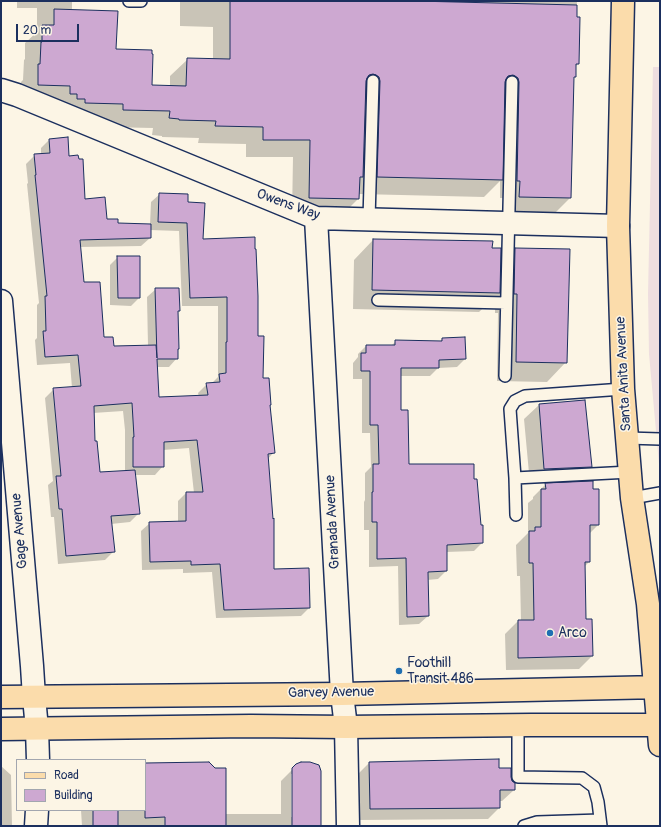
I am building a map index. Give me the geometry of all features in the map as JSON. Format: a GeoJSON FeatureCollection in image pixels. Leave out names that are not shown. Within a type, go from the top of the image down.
{"type":"FeatureCollection","features":[{"type":"Feature","properties":{"kind":"main road","name":"Santa Anita Avenue"},"geometry":{"type":"LineString","coordinates":[[623,1],[618,226],[623,389],[632,498],[648,604],[658,687],[660,732]]}},
{"type":"Feature","properties":{"kind":"main road","name":"Garvey Avenue"},"geometry":{"type":"LineString","coordinates":[[1,697],[342,694],[658,687]]}},
{"type":"Feature","properties":{"kind":"main road"},"geometry":{"type":"LineString","coordinates":[[1,729],[518,725],[660,732]]}},
{"type":"Feature","properties":{"kind":"street","name":"Owens Way"},"geometry":{"type":"LineString","coordinates":[[1,90],[17,95],[316,218],[618,226]]}},
{"type":"Feature","properties":{"kind":"street","name":"Granada Avenue"},"geometry":{"type":"LineString","coordinates":[[316,218],[342,694],[346,727],[348,826]]}},
{"type":"Feature","properties":{"kind":"street","name":"Gage Avenue"},"geometry":{"type":"LineString","coordinates":[[1,302],[37,729],[38,759]]}},
{"type":"Feature","properties":{"kind":"street"},"geometry":{"type":"LineString","coordinates":[[36,826],[37,811]]}},
{"type":"Feature","properties":{"kind":"lane"},"geometry":{"type":"LineString","coordinates":[[130,1],[141,1]]}},
{"type":"Feature","properties":{"kind":"lane"},"geometry":{"type":"LineString","coordinates":[[369,219],[373,81]]}},
{"type":"Feature","properties":{"kind":"lane"},"geometry":{"type":"LineString","coordinates":[[505,376],[512,82]]}},
{"type":"Feature","properties":{"kind":"lane"},"geometry":{"type":"LineString","coordinates":[[378,300],[506,303]]}},
{"type":"Feature","properties":{"kind":"lane"},"geometry":{"type":"LineString","coordinates":[[516,515],[510,409],[515,400],[525,396],[623,389]]}},
{"type":"Feature","properties":{"kind":"lane"},"geometry":{"type":"LineString","coordinates":[[627,438],[660,438]]}},
{"type":"Feature","properties":{"kind":"lane"},"geometry":{"type":"LineString","coordinates":[[515,478],[630,472]]}},
{"type":"Feature","properties":{"kind":"lane"},"geometry":{"type":"LineString","coordinates":[[632,498],[660,493]]}},
{"type":"Feature","properties":{"kind":"lane"},"geometry":{"type":"LineString","coordinates":[[518,725],[518,777],[582,778],[594,787],[598,802],[600,823],[536,822],[524,826]]}},
{"type":"Feature","properties":{"kind":"shaded area"},"geometry":{"type":"Polygon","coordinates":[[[653,67],[660,67],[660,475],[649,354],[648,294],[653,67]]]}},
{"type":"Feature","properties":{"kind":"building"},"geometry":{"type":"Polygon","coordinates":[[[230,1],[415,1],[577,5],[577,17],[580,17],[579,64],[576,64],[576,77],[574,77],[571,198],[519,197],[520,181],[517,181],[519,82],[518,78],[513,75],[508,76],[505,82],[503,180],[377,177],[380,81],[379,77],[376,75],[369,75],[366,81],[363,177],[360,177],[359,199],[309,198],[310,140],[263,140],[263,127],[215,126],[216,121],[179,120],[169,118],[170,111],[123,110],[123,104],[85,103],[85,99],[77,99],[77,94],[70,94],[70,86],[38,85],[38,64],[40,64],[42,25],[54,25],[54,9],[118,11],[116,49],[152,50],[152,85],[186,86],[187,58],[230,59],[230,1]]]}},
{"type":"Feature","properties":{"kind":"building"},"geometry":{"type":"Polygon","coordinates":[[[68,137],[69,156],[78,155],[79,159],[83,159],[85,199],[105,197],[107,219],[118,219],[118,223],[151,224],[151,238],[80,240],[84,282],[100,282],[104,337],[113,337],[114,346],[156,345],[157,358],[155,288],[179,288],[180,311],[178,311],[178,359],[157,359],[159,397],[208,395],[206,383],[220,382],[219,374],[226,373],[227,297],[190,298],[187,223],[158,222],[159,193],[188,194],[188,202],[205,203],[203,239],[255,237],[258,296],[258,336],[264,336],[263,378],[269,378],[275,453],[268,454],[273,519],[274,518],[274,569],[309,568],[310,608],[224,610],[220,564],[191,565],[191,561],[150,562],[149,522],[186,521],[186,492],[203,492],[197,440],[164,442],[164,467],[133,467],[134,437],[132,403],[94,406],[95,441],[97,441],[100,472],[135,470],[140,514],[111,516],[115,552],[66,556],[62,509],[59,509],[56,476],[61,476],[53,388],[81,386],[78,355],[45,357],[43,331],[46,331],[45,296],[47,296],[34,154],[50,153],[49,139],[68,137]]]}},
{"type":"Feature","properties":{"kind":"building"},"geometry":{"type":"Polygon","coordinates":[[[373,239],[493,241],[492,248],[501,248],[500,293],[372,290],[373,239]]]}},
{"type":"Feature","properties":{"kind":"building"},"geometry":{"type":"Polygon","coordinates":[[[515,248],[570,249],[567,363],[516,362],[517,294],[514,294],[515,248]]]}},
{"type":"Feature","properties":{"kind":"building"},"geometry":{"type":"Polygon","coordinates":[[[117,256],[140,256],[140,298],[118,298],[117,256]]]}},
{"type":"Feature","properties":{"kind":"building"},"geometry":{"type":"Polygon","coordinates":[[[465,337],[466,359],[439,360],[439,368],[401,368],[401,410],[408,410],[409,464],[474,464],[474,479],[477,479],[481,525],[483,525],[483,543],[447,545],[447,571],[428,572],[429,616],[407,617],[406,558],[377,559],[377,522],[372,522],[372,492],[373,464],[379,464],[378,425],[370,425],[370,371],[361,371],[361,353],[366,353],[366,345],[395,345],[395,340],[442,341],[442,338],[465,337]]]}},
{"type":"Feature","properties":{"kind":"building"},"geometry":{"type":"Polygon","coordinates":[[[585,400],[592,467],[544,469],[539,404],[585,400]]]}},
{"type":"Feature","properties":{"kind":"building"},"geometry":{"type":"Polygon","coordinates":[[[593,481],[593,489],[599,489],[599,525],[590,525],[590,562],[585,562],[586,619],[592,619],[593,656],[518,658],[518,620],[534,620],[533,563],[529,563],[529,531],[535,531],[535,527],[541,527],[541,489],[546,489],[545,483],[593,481]]]}},
{"type":"Feature","properties":{"kind":"building"},"geometry":{"type":"Polygon","coordinates":[[[499,759],[499,768],[511,768],[512,781],[515,783],[515,790],[500,790],[500,808],[370,809],[369,762],[499,759]]]}},
{"type":"Feature","properties":{"kind":"building"},"geometry":{"type":"Polygon","coordinates":[[[209,762],[215,768],[226,768],[226,826],[165,826],[165,817],[145,818],[146,763],[209,762]]]}},
{"type":"Feature","properties":{"kind":"building"},"geometry":{"type":"Polygon","coordinates":[[[301,762],[310,762],[319,765],[321,771],[321,826],[292,826],[292,768],[301,762]]]}},
{"type":"Feature","properties":{"kind":"building"},"geometry":{"type":"Polygon","coordinates":[[[93,811],[118,811],[118,826],[93,826],[93,811]]]}},
{"type":"Feature","properties":{"kind":"place","name":"Arco"},"geometry":{"type":"Point","coordinates":[550,633]}},
{"type":"Feature","properties":{"kind":"place","name":"Foothill Transit 486"},"geometry":{"type":"Point","coordinates":[399,671]}}]}
